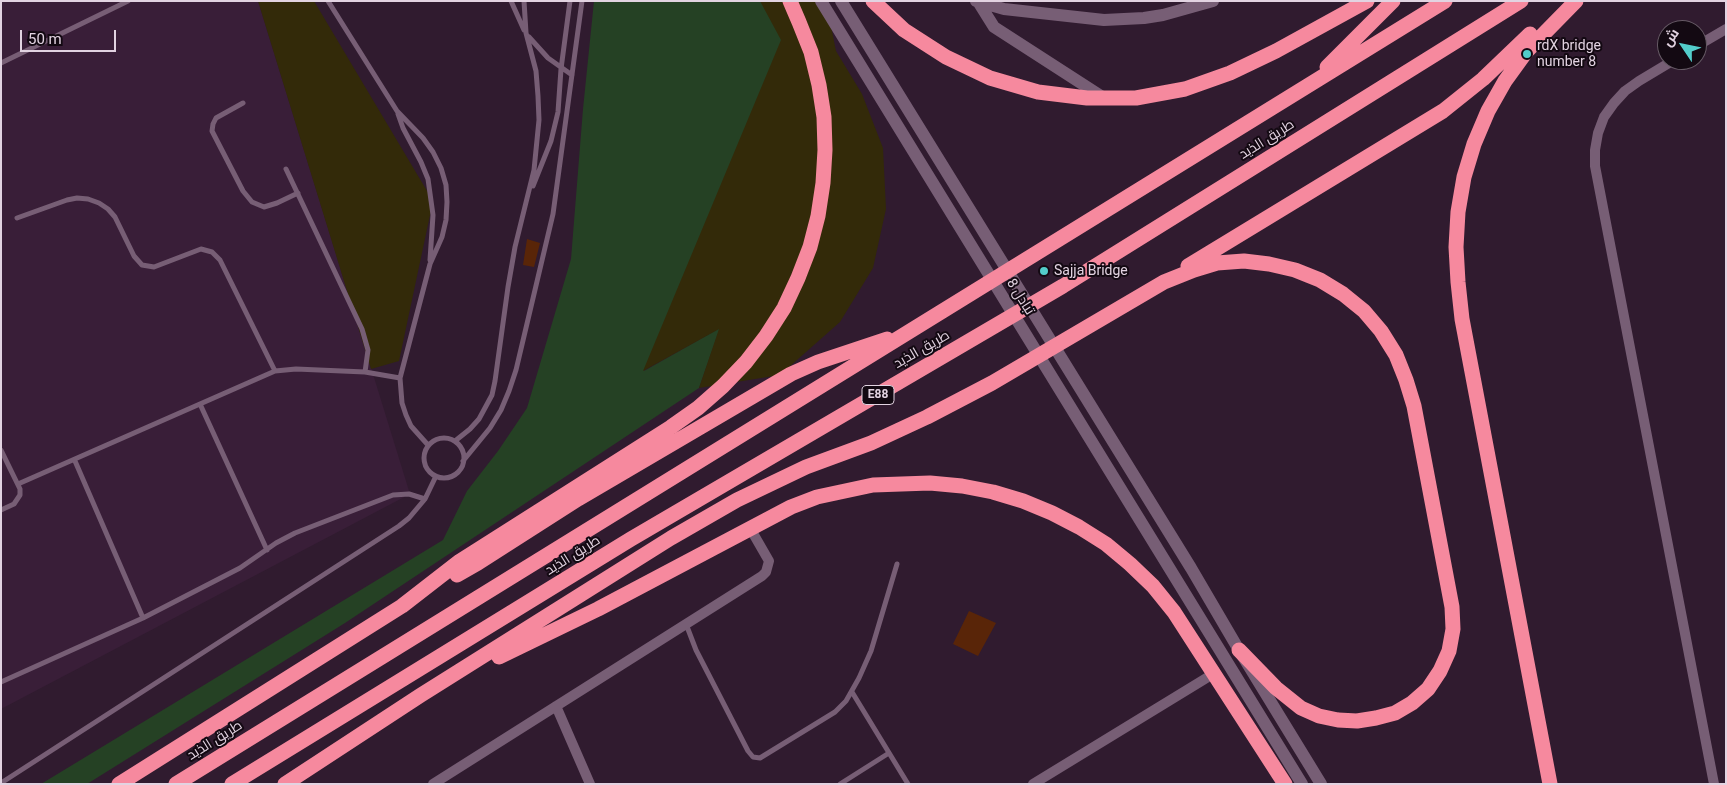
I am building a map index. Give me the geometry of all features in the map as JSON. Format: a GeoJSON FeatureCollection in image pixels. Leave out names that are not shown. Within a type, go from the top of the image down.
{"type":"FeatureCollection","features":[{"type":"Feature","properties":{"kind":"highway"},"geometry":{"type":"LineString","coordinates":[[402,606],[460,561],[698,408],[740,368],[766,336],[784,308],[798,278],[814,232],[823,183],[825,150],[824,117],[819,84],[811,52],[790,1]]}},
{"type":"Feature","properties":{"kind":"highway"},"geometry":{"type":"LineString","coordinates":[[873,1],[904,30],[946,57],[990,78],[1038,92],[1087,98],[1136,98],[1185,89],[1230,73],[1276,51],[1367,1]]}},
{"type":"Feature","properties":{"kind":"highway"},"geometry":{"type":"LineString","coordinates":[[1311,84],[1394,1]]}},
{"type":"Feature","properties":{"kind":"highway","name":"طريق الذيد"},"geometry":{"type":"LineString","coordinates":[[176,784],[1446,1]]}},
{"type":"Feature","properties":{"kind":"highway","name":"طريق الذيد"},"geometry":{"type":"LineString","coordinates":[[232,784],[631,539],[1063,286],[1521,1]]}},
{"type":"Feature","properties":{"kind":"highway"},"geometry":{"type":"LineString","coordinates":[[289,782],[421,695],[704,518],[771,483],[878,440],[927,417],[1000,378],[1164,282],[1444,111],[1483,79],[1526,39],[1552,11],[1565,1]]}},
{"type":"Feature","properties":{"kind":"highway"},"geometry":{"type":"LineString","coordinates":[[1550,784],[1462,320],[1456,247],[1458,212],[1464,177],[1474,144],[1488,111],[1505,81],[1526,52],[1576,1]]}},
{"type":"Feature","properties":{"kind":"highway"},"geometry":{"type":"LineString","coordinates":[[1164,282],[1218,263],[1244,262],[1270,264],[1295,270],[1320,280],[1357,305],[1382,331],[1396,354],[1414,406],[1452,607],[1453,629],[1449,651],[1440,671],[1428,689],[1412,704],[1395,712],[1367,720],[1338,720],[1319,716],[1295,703],[1276,688],[1239,650]]}},
{"type":"Feature","properties":{"kind":"highway"},"geometry":{"type":"LineString","coordinates":[[119,784],[402,606],[478,563],[578,498],[791,374],[818,362],[910,332]]}},
{"type":"Feature","properties":{"kind":"highway"},"geometry":{"type":"LineString","coordinates":[[421,695],[452,682],[515,648],[598,609],[791,507],[818,497],[873,485],[921,482],[954,485],[993,492],[1023,501],[1079,527],[1106,544],[1130,564],[1153,586],[1174,612],[1285,784]]}},
{"type":"Feature","properties":{"kind":"main road","name":"تبادل 8"},"geometry":{"type":"LineString","coordinates":[[821,1],[1302,784]]}},
{"type":"Feature","properties":{"kind":"main road"},"geometry":{"type":"LineString","coordinates":[[841,1],[1191,568],[1321,784]]}},
{"type":"Feature","properties":{"kind":"main road"},"geometry":{"type":"LineString","coordinates":[[979,2],[1004,9],[1110,20],[1137,19],[1163,15],[1213,1]]}},
{"type":"Feature","properties":{"kind":"main road"},"geometry":{"type":"LineString","coordinates":[[979,2],[994,27],[1104,98]]}},
{"type":"Feature","properties":{"kind":"street"},"geometry":{"type":"LineString","coordinates":[[1707,40],[1726,29]]}},
{"type":"Feature","properties":{"kind":"street"},"geometry":{"type":"LineString","coordinates":[[1657,70],[1625,91],[1604,117],[1598,133],[1595,166],[1714,784]]}},
{"type":"Feature","properties":{"kind":"street"},"geometry":{"type":"LineString","coordinates":[[433,784],[766,572],[769,561],[767,555],[750,528]]}},
{"type":"Feature","properties":{"kind":"street"},"geometry":{"type":"LineString","coordinates":[[1032,784],[1047,780],[1214,674]]}},
{"type":"Feature","properties":{"kind":"street"},"geometry":{"type":"LineString","coordinates":[[556,706],[590,784]]}},
{"type":"Feature","properties":{"kind":"lane"},"geometry":{"type":"LineString","coordinates":[[1,63],[128,1]]}},
{"type":"Feature","properties":{"kind":"lane"},"geometry":{"type":"LineString","coordinates":[[328,1],[397,111],[423,138],[433,152],[441,168],[446,185],[446,220],[442,237],[430,264],[400,378],[402,403],[406,415],[411,426],[428,445]]}},
{"type":"Feature","properties":{"kind":"lane"},"geometry":{"type":"LineString","coordinates":[[455,441],[479,419],[492,395],[509,279],[534,170],[539,120],[536,71],[526,33],[511,1]]}},
{"type":"Feature","properties":{"kind":"lane"},"geometry":{"type":"LineString","coordinates":[[524,1],[526,33],[548,58],[572,76]]}},
{"type":"Feature","properties":{"kind":"lane"},"geometry":{"type":"LineString","coordinates":[[529,194],[552,141],[558,112],[561,69],[570,1]]}},
{"type":"Feature","properties":{"kind":"lane"},"geometry":{"type":"LineString","coordinates":[[463,461],[463,453],[460,446],[448,438],[434,440],[425,451],[425,465],[436,476],[443,477],[456,473],[463,461],[485,434],[509,391],[516,370],[553,214],[582,1]]}},
{"type":"Feature","properties":{"kind":"lane"},"geometry":{"type":"LineString","coordinates":[[243,103],[216,118],[212,131],[243,191],[252,202],[264,207],[298,193]]}},
{"type":"Feature","properties":{"kind":"lane"},"geometry":{"type":"LineString","coordinates":[[397,111],[403,128],[428,179],[433,215],[430,264]]}},
{"type":"Feature","properties":{"kind":"lane"},"geometry":{"type":"LineString","coordinates":[[286,169],[366,339],[368,350],[365,372]]}},
{"type":"Feature","properties":{"kind":"lane"},"geometry":{"type":"LineString","coordinates":[[17,218],[66,200],[88,199],[103,206],[115,217],[134,256],[142,265],[154,267],[201,249],[212,252],[220,260],[275,371]]}},
{"type":"Feature","properties":{"kind":"lane"},"geometry":{"type":"LineString","coordinates":[[18,484],[275,371],[296,369],[365,372],[400,378]]}},
{"type":"Feature","properties":{"kind":"lane"},"geometry":{"type":"LineString","coordinates":[[200,404],[267,550]]}},
{"type":"Feature","properties":{"kind":"lane"},"geometry":{"type":"LineString","coordinates":[[1,450],[18,484],[20,495],[14,504],[1,510]]}},
{"type":"Feature","properties":{"kind":"lane"},"geometry":{"type":"LineString","coordinates":[[74,460],[144,618]]}},
{"type":"Feature","properties":{"kind":"lane"},"geometry":{"type":"LineString","coordinates":[[1,783],[389,534],[409,518],[425,499],[436,476]]}},
{"type":"Feature","properties":{"kind":"lane"},"geometry":{"type":"LineString","coordinates":[[1,682],[144,618],[240,568],[295,532],[393,495],[409,494],[425,499]]}},
{"type":"Feature","properties":{"kind":"lane"},"geometry":{"type":"LineString","coordinates":[[686,624],[748,751],[756,758],[764,756],[835,712],[846,701],[871,650],[897,564]]}},
{"type":"Feature","properties":{"kind":"lane"},"geometry":{"type":"LineString","coordinates":[[852,692],[908,784]]}},
{"type":"Feature","properties":{"kind":"lane"},"geometry":{"type":"LineString","coordinates":[[840,784],[889,752]]}},
{"type":"Feature","properties":{"kind":"shaded area"},"geometry":{"type":"Polygon","coordinates":[[[1,1],[258,1],[410,494],[1,709],[1,1]]]}},
{"type":"Feature","properties":{"kind":"green space"},"geometry":{"type":"Polygon","coordinates":[[[594,1],[771,1],[795,43],[644,371],[720,328],[699,388],[345,623],[87,784],[41,784],[443,540],[467,491],[498,451],[527,408],[571,259],[594,1]]]}},
{"type":"Feature","properties":{"kind":"sand"},"geometry":{"type":"Polygon","coordinates":[[[258,1],[314,1],[433,201],[399,361],[371,369],[258,1]]]}},
{"type":"Feature","properties":{"kind":"sand"},"geometry":{"type":"Polygon","coordinates":[[[760,1],[826,1],[836,51],[862,94],[883,148],[886,209],[873,268],[840,322],[780,375],[699,388],[719,329],[643,371],[781,40],[760,1]]]}},
{"type":"Feature","properties":{"kind":"building"},"geometry":{"type":"Polygon","coordinates":[[[527,239],[540,243],[534,267],[523,265],[527,239]]]}},
{"type":"Feature","properties":{"kind":"building"},"geometry":{"type":"Polygon","coordinates":[[[969,611],[996,623],[978,656],[953,644],[969,611]]]}},
{"type":"Feature","properties":{"kind":"place","name":"rdX bridge number 8"},"geometry":{"type":"Point","coordinates":[1527,54]}},
{"type":"Feature","properties":{"kind":"place","name":"Sajja Bridge"},"geometry":{"type":"Point","coordinates":[1044,271]}}]}
